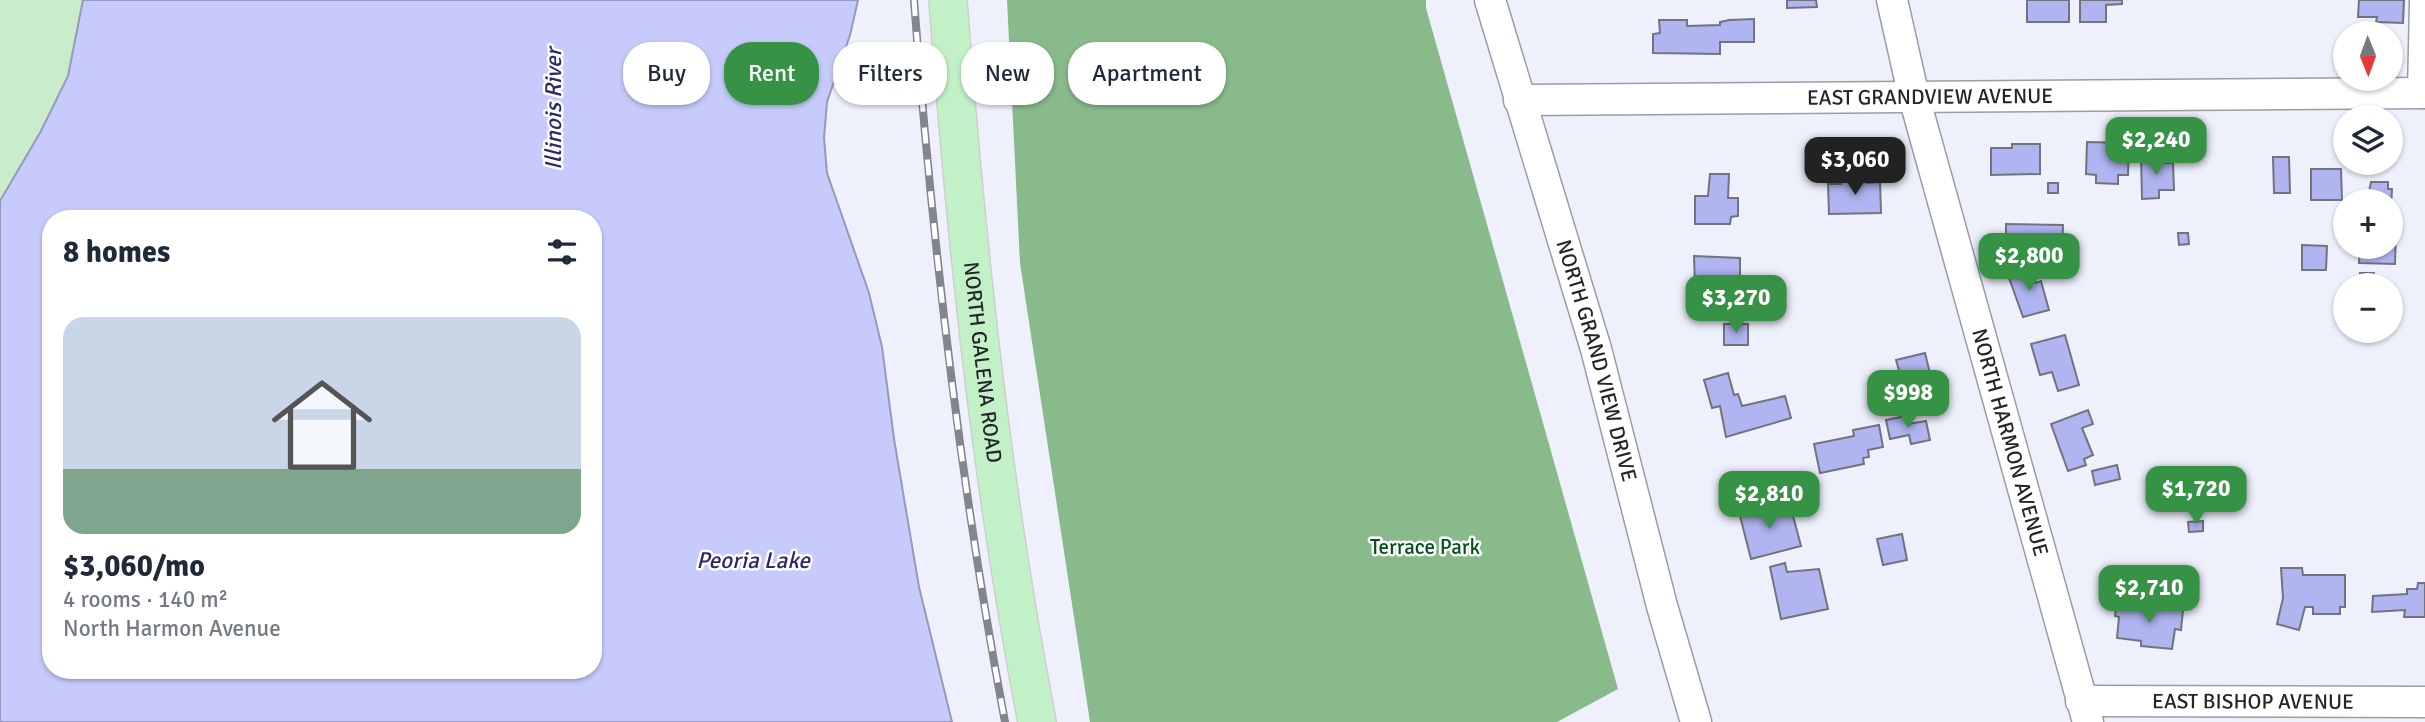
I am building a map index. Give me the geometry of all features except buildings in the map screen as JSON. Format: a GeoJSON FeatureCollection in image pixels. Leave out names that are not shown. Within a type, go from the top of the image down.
{"type":"FeatureCollection","features":[{"type":"Feature","properties":{"kind":"main road","name":"NORTH GALENA ROAD"},"geometry":{"type":"LineString","coordinates":[[948,0],[965,213],[985,392],[1012,578],[1038,722]]}},
{"type":"Feature","properties":{"kind":"street","name":"NORTH GRAND VIEW DRIVE"},"geometry":{"type":"LineString","coordinates":[[1490,0],[1596,349],[1664,617],[1696,722]]}},
{"type":"Feature","properties":{"kind":"street","name":"NORTH HARMON AVENUE"},"geometry":{"type":"LineString","coordinates":[[1892,0],[1914,97],[2084,711]]}},
{"type":"Feature","properties":{"kind":"street"},"geometry":{"type":"LineString","coordinates":[[2424,93],[2425,2]]}},
{"type":"Feature","properties":{"kind":"street","name":"EAST GRANDVIEW AVENUE"},"geometry":{"type":"LineString","coordinates":[[1519,100],[2424,93]]}},
{"type":"Feature","properties":{"kind":"street","name":"EAST BISHOP AVENUE"},"geometry":{"type":"LineString","coordinates":[[2084,711],[2425,702]]}},
{"type":"Feature","properties":{"kind":"green space"},"geometry":{"type":"Polygon","coordinates":[[[0,0],[83,0],[68,76],[41,131],[0,201],[0,0]]]}},
{"type":"Feature","properties":{"kind":"green space","name":"Terrace Park"},"geometry":{"type":"Polygon","coordinates":[[[1007,0],[1426,0],[1426,8],[1618,689],[1557,722],[1090,722],[1020,263],[1012,105],[1054,105],[1054,42],[1009,42],[1007,0]]]}},
{"type":"Feature","properties":{"kind":"water","name":"Peoria Lake"},"geometry":{"type":"Polygon","coordinates":[[[83,0],[858,0],[848,42],[833,42],[833,85],[827,102],[824,138],[827,173],[869,293],[882,347],[894,439],[919,587],[952,722],[0,722],[0,201],[41,131],[68,76],[83,0]]]}},
{"type":"Feature","properties":{"kind":"railway"},"geometry":{"type":"LineString","coordinates":[[914,0],[929,181],[949,362],[974,542],[1005,722]]}},
{"type":"Feature","properties":{"kind":"water label","name":"Illinois River"},"geometry":{"type":"Point","coordinates":[553,109]}}]}
